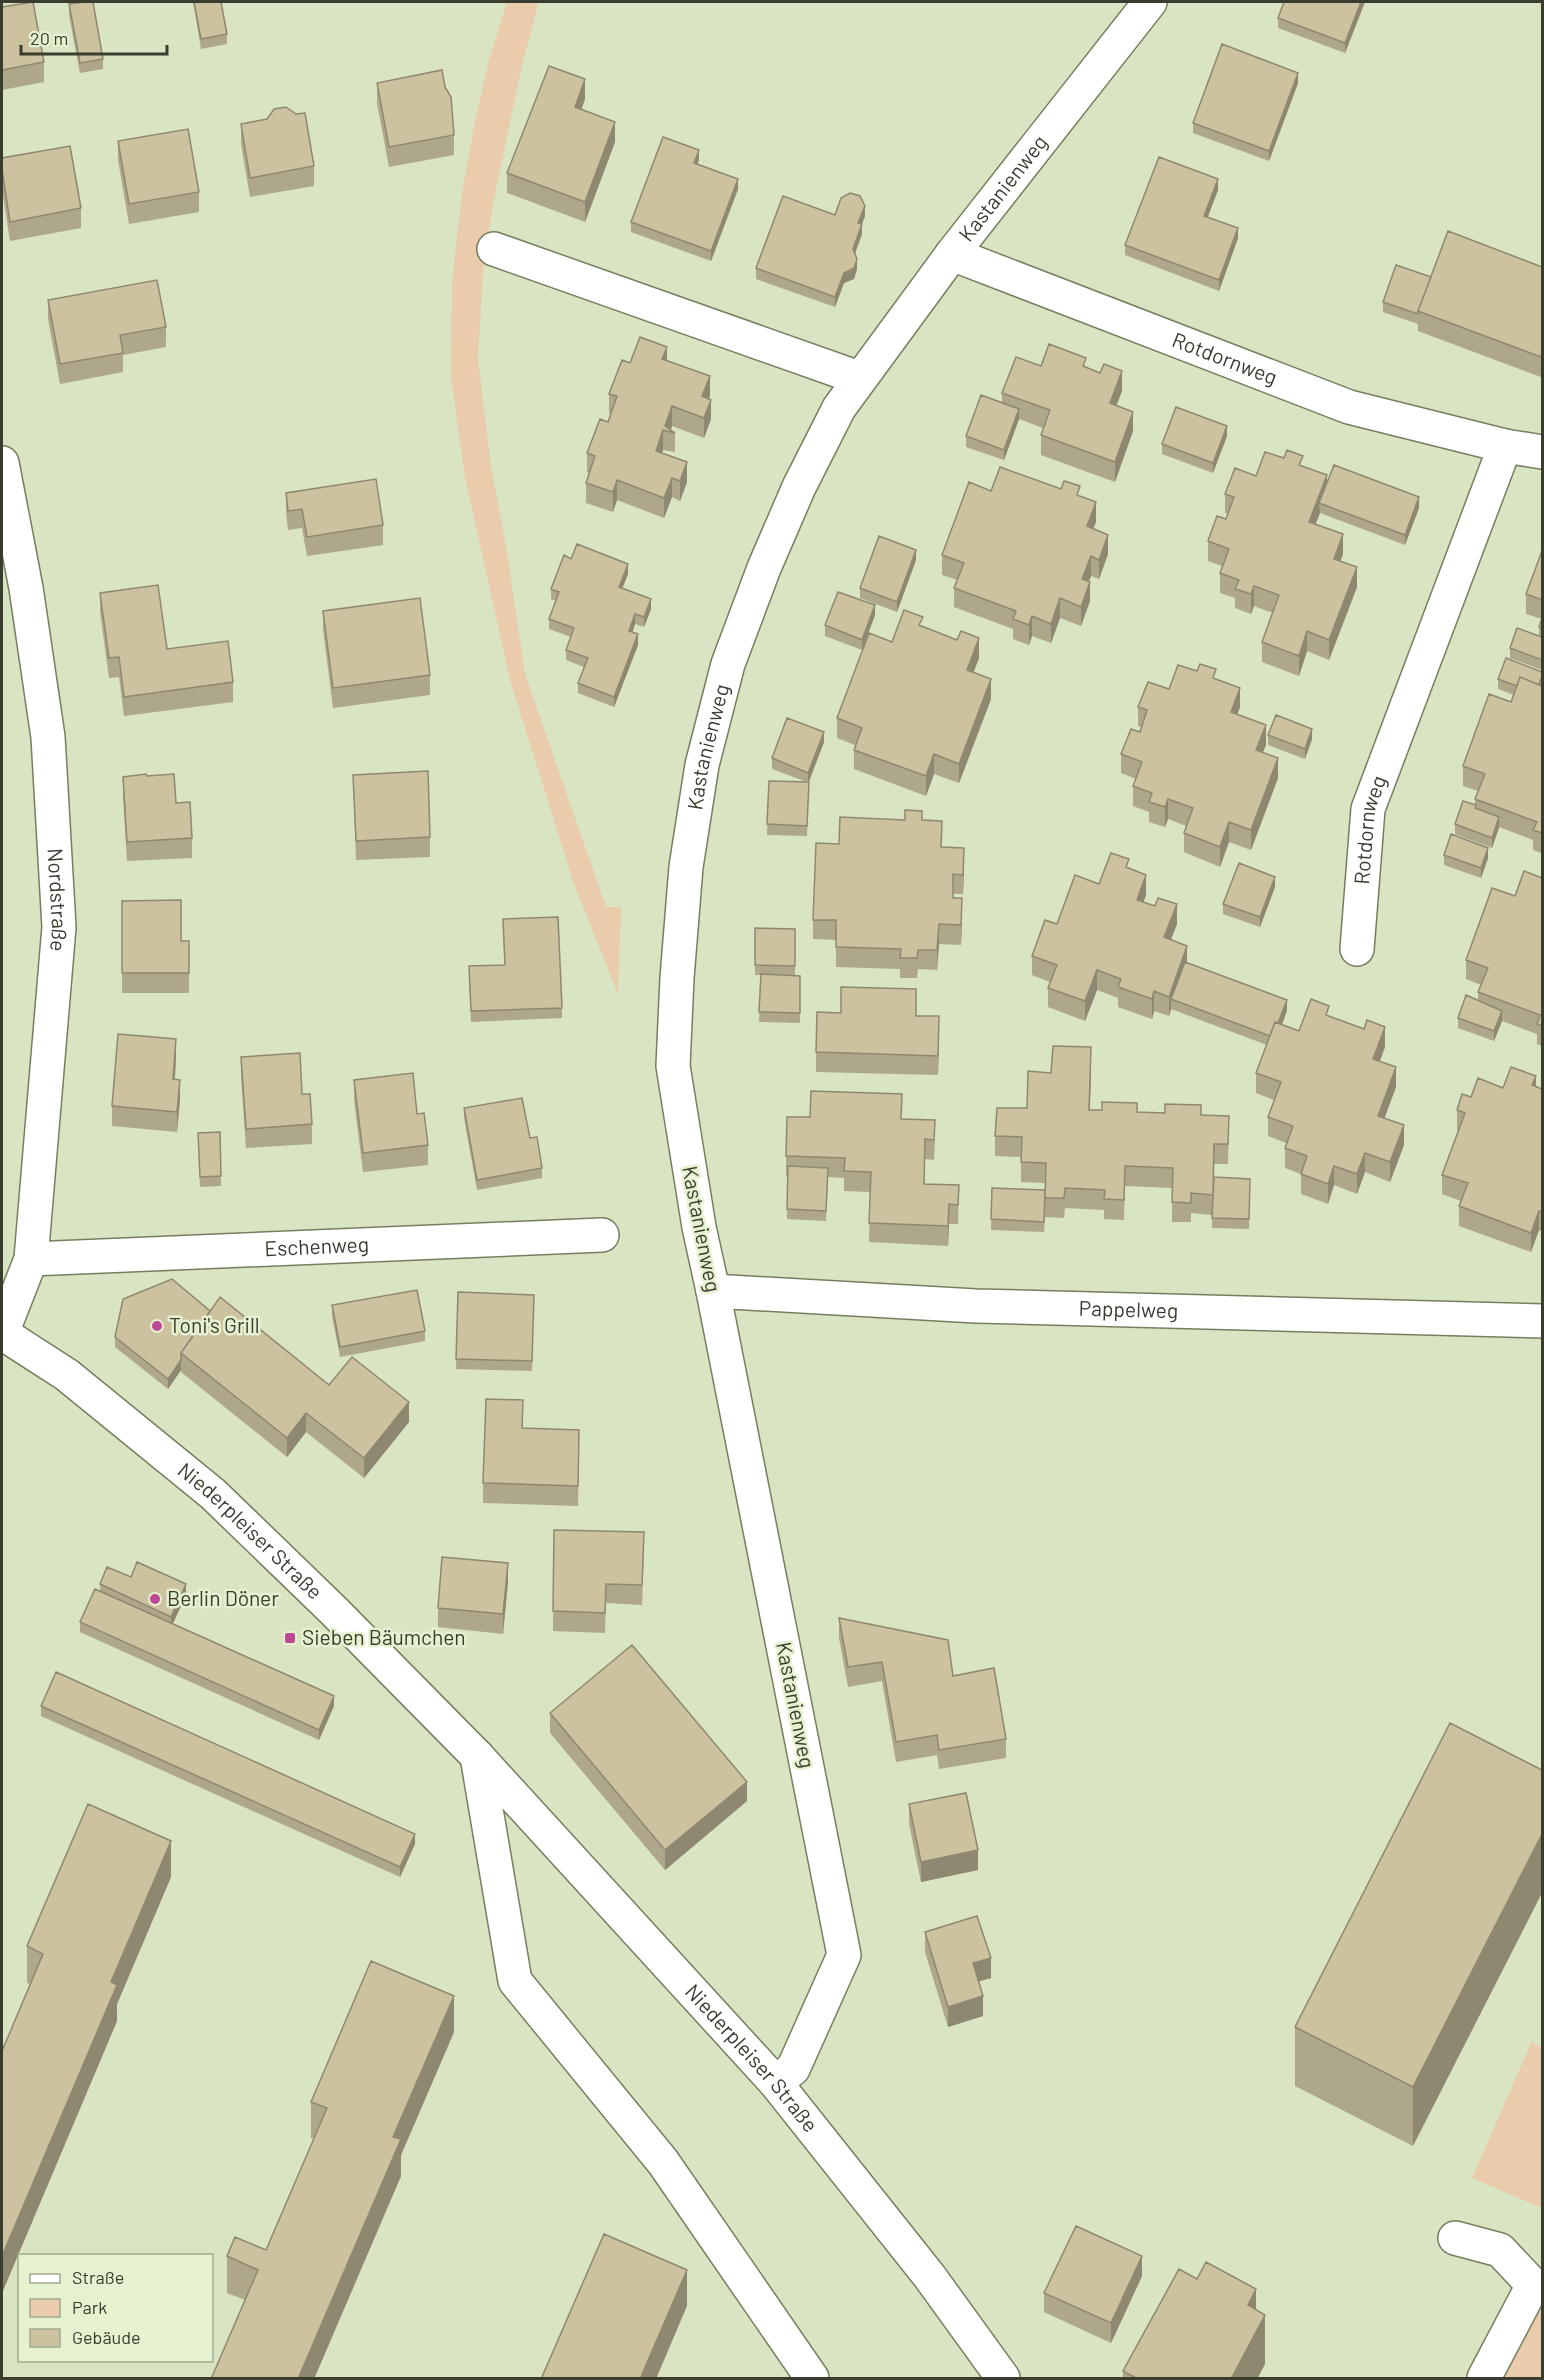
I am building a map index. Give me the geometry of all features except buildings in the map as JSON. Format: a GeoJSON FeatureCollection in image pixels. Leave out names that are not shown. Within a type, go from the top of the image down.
{"type":"FeatureCollection","features":[{"type":"Feature","properties":{"kind":"street","name":"Kastanienweg"},"geometry":{"type":"LineString","coordinates":[[775,2082],[793,2069],[844,1955],[699,1227],[673,1066],[687,867],[702,765],[728,664],[764,568],[804,477],[839,408],[952,254],[1150,2]]}},
{"type":"Feature","properties":{"kind":"street"},"geometry":{"type":"LineString","coordinates":[[494,249],[859,378]]}},
{"type":"Feature","properties":{"kind":"street","name":"Rotdornweg"},"geometry":{"type":"LineString","coordinates":[[952,254],[1349,407],[1505,446],[1542,452]]}},
{"type":"Feature","properties":{"kind":"street","name":"Rotdornweg"},"geometry":{"type":"LineString","coordinates":[[1357,950],[1368,809],[1505,446]]}},
{"type":"Feature","properties":{"kind":"street","name":"Nordstraße"},"geometry":{"type":"LineString","coordinates":[[2,463],[26,588],[48,736],[59,927],[31,1259],[2,1333]]}},
{"type":"Feature","properties":{"kind":"street","name":"Eschenweg"},"geometry":{"type":"LineString","coordinates":[[31,1259],[602,1235]]}},
{"type":"Feature","properties":{"kind":"street","name":"Pappelweg"},"geometry":{"type":"LineString","coordinates":[[713,1291],[976,1306],[1542,1321]]}},
{"type":"Feature","properties":{"kind":"street","name":"Niederpleiser Straße"},"geometry":{"type":"LineString","coordinates":[[2,1333],[67,1375],[213,1494],[334,1611],[477,1756],[775,2082],[930,2277],[1003,2379]]}},
{"type":"Feature","properties":{"kind":"street"},"geometry":{"type":"LineString","coordinates":[[477,1756],[515,1981],[663,2162],[812,2379]]}},
{"type":"Feature","properties":{"kind":"street"},"geometry":{"type":"LineString","coordinates":[[1455,2238],[1500,2250],[1533,2285],[1484,2379]]}},
{"type":"Feature","properties":{"kind":"green space"},"geometry":{"type":"Polygon","coordinates":[[[507,2],[539,2],[522,65],[493,204],[483,272],[478,359],[491,466],[506,546],[525,674],[606,907],[621,907],[618,994],[574,884],[510,680],[465,477],[451,377],[452,282],[462,193],[489,60],[507,2]]]}},
{"type":"Feature","properties":{"kind":"green space"},"geometry":{"type":"Polygon","coordinates":[[[1532,2041],[1542,2049],[1542,2208],[1472,2178],[1532,2041]]]}},
{"type":"Feature","properties":{"kind":"green space"},"geometry":{"type":"Polygon","coordinates":[[[1536,2302],[1542,2305],[1542,2378],[1499,2378],[1536,2302]]]}},
{"type":"Feature","properties":{"kind":"place","name":"Toni's Grill"},"geometry":{"type":"Point","coordinates":[157,1326]}},
{"type":"Feature","properties":{"kind":"place","name":"Berlin Döner"},"geometry":{"type":"Point","coordinates":[155,1599]}},
{"type":"Feature","properties":{"kind":"place","name":"Sieben Bäumchen"},"geometry":{"type":"Point","coordinates":[290,1638]}}]}
